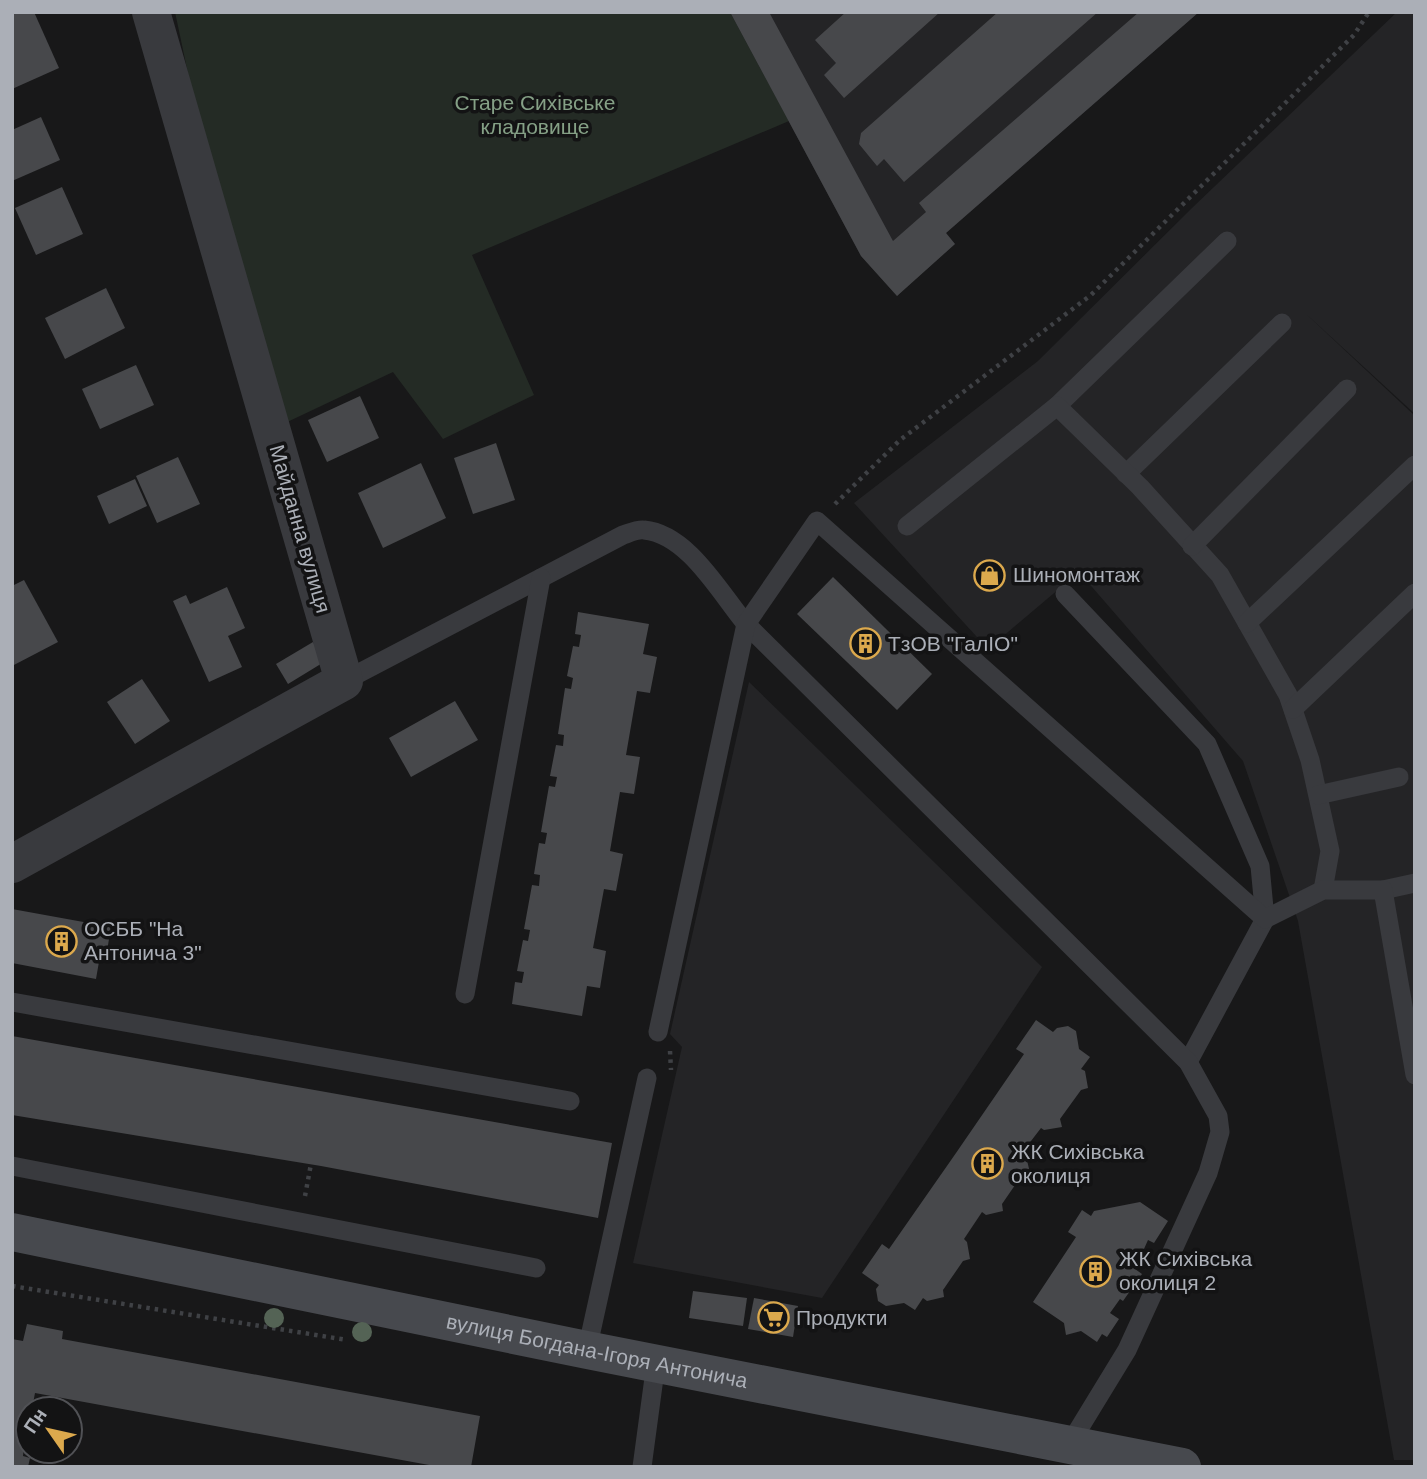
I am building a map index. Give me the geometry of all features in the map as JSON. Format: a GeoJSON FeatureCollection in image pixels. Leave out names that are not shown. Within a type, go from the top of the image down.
{"type":"FeatureCollection","features":[{"type":"Feature","properties":{"kind":"main road","name":"вулиця Богдана-Ігоря Антонича"},"geometry":{"type":"LineString","coordinates":[[12,1232],[587,1350],[1182,1467]]}},
{"type":"Feature","properties":{"kind":"street","name":"Майданна вулиця"},"geometry":{"type":"LineString","coordinates":[[151,12],[344,681]]}},
{"type":"Feature","properties":{"kind":"street"},"geometry":{"type":"LineString","coordinates":[[12,864],[344,681]]}},
{"type":"Feature","properties":{"kind":"lane"},"geometry":{"type":"LineString","coordinates":[[906,527],[1058,406],[1227,241]]}},
{"type":"Feature","properties":{"kind":"lane"},"geometry":{"type":"LineString","coordinates":[[1126,474],[1282,323]]}},
{"type":"Feature","properties":{"kind":"lane"},"geometry":{"type":"LineString","coordinates":[[1192,546],[1347,389]]}},
{"type":"Feature","properties":{"kind":"lane"},"geometry":{"type":"LineString","coordinates":[[1058,406],[1220,575],[1288,695],[1310,760],[1330,851],[1323,890]]}},
{"type":"Feature","properties":{"kind":"lane"},"geometry":{"type":"LineString","coordinates":[[1247,623],[1415,465]]}},
{"type":"Feature","properties":{"kind":"lane"},"geometry":{"type":"LineString","coordinates":[[658,1032],[746,625],[817,521],[1265,919]]}},
{"type":"Feature","properties":{"kind":"lane"},"geometry":{"type":"LineString","coordinates":[[344,681],[623,534],[642,529],[668,537],[746,625],[1188,1062],[1218,1116],[1220,1132],[1208,1173],[1127,1350],[1069,1446]]}},
{"type":"Feature","properties":{"kind":"lane"},"geometry":{"type":"LineString","coordinates":[[466,994],[541,578]]}},
{"type":"Feature","properties":{"kind":"lane"},"geometry":{"type":"LineString","coordinates":[[1293,709],[1415,593]]}},
{"type":"Feature","properties":{"kind":"lane"},"geometry":{"type":"LineString","coordinates":[[1065,594],[1207,744],[1261,866],[1265,919],[1188,1062]]}},
{"type":"Feature","properties":{"kind":"lane"},"geometry":{"type":"LineString","coordinates":[[1318,795],[1399,777]]}},
{"type":"Feature","properties":{"kind":"lane"},"geometry":{"type":"LineString","coordinates":[[1265,919],[1323,890],[1383,890],[1415,883]]}},
{"type":"Feature","properties":{"kind":"lane"},"geometry":{"type":"LineString","coordinates":[[1383,890],[1407,982],[1415,1075]]}},
{"type":"Feature","properties":{"kind":"lane"},"geometry":{"type":"LineString","coordinates":[[12,1002],[570,1101]]}},
{"type":"Feature","properties":{"kind":"lane"},"geometry":{"type":"LineString","coordinates":[[587,1350],[648,1078]]}},
{"type":"Feature","properties":{"kind":"lane"},"geometry":{"type":"LineString","coordinates":[[12,1166],[536,1268]]}},
{"type":"Feature","properties":{"kind":"lane"},"geometry":{"type":"LineString","coordinates":[[642,1467],[656,1363]]}},
{"type":"Feature","properties":{"kind":"path"},"geometry":{"type":"LineString","coordinates":[[817,521],[900,440],[1091,295],[1354,35],[1369,12]]}},
{"type":"Feature","properties":{"kind":"path"},"geometry":{"type":"LineString","coordinates":[[301,1221],[311,1164]]}},
{"type":"Feature","properties":{"kind":"path"},"geometry":{"type":"LineString","coordinates":[[12,1286],[247,1323]]}},
{"type":"Feature","properties":{"kind":"shaded area"},"geometry":{"type":"Polygon","coordinates":[[[730,12],[1199,12],[946,233],[955,244],[897,296],[861,256],[730,12]]]}},
{"type":"Feature","properties":{"kind":"shaded area"},"geometry":{"type":"Polygon","coordinates":[[[1397,12],[1415,12],[1415,414],[1304,312],[1415,416],[1415,1460],[1394,1460],[1298,921],[1243,761],[1079,572],[988,649],[854,503],[1038,361],[1192,208],[1397,12]]]}},
{"type":"Feature","properties":{"kind":"shaded area"},"geometry":{"type":"Polygon","coordinates":[[[749,682],[1042,967],[822,1298],[633,1263],[682,1047],[670,1034],[749,682]]]}},
{"type":"Feature","properties":{"kind":"green space","name":"Старе Сихівське кладовище"},"geometry":{"type":"Polygon","coordinates":[[[175,12],[730,12],[789,121],[472,255],[534,395],[443,439],[393,372],[283,424],[214,196],[175,12]]]}},
{"type":"Feature","properties":{"kind":"building"},"geometry":{"type":"Polygon","coordinates":[[[12,12],[34,12],[59,68],[12,89],[12,12]]]}},
{"type":"Feature","properties":{"kind":"building"},"geometry":{"type":"Polygon","coordinates":[[[730,12],[769,12],[893,241],[926,212],[919,203],[1139,12],[1199,12],[946,233],[955,244],[897,296],[861,256],[730,12]]]}},
{"type":"Feature","properties":{"kind":"building"},"geometry":{"type":"Polygon","coordinates":[[[846,12],[940,12],[844,98],[824,75],[836,63],[815,40],[846,12]]]}},
{"type":"Feature","properties":{"kind":"building"},"geometry":{"type":"Polygon","coordinates":[[[998,12],[1098,12],[904,182],[884,159],[877,166],[859,144],[861,133],[998,12]]]}},
{"type":"Feature","properties":{"kind":"building"},"geometry":{"type":"Polygon","coordinates":[[[41,117],[60,160],[12,181],[12,130],[41,117]]]}},
{"type":"Feature","properties":{"kind":"building"},"geometry":{"type":"Polygon","coordinates":[[[62,187],[83,234],[36,255],[15,208],[62,187]]]}},
{"type":"Feature","properties":{"kind":"building"},"geometry":{"type":"Polygon","coordinates":[[[106,288],[125,328],[65,359],[45,318],[106,288]]]}},
{"type":"Feature","properties":{"kind":"building"},"geometry":{"type":"Polygon","coordinates":[[[136,365],[154,405],[100,429],[82,389],[136,365]]]}},
{"type":"Feature","properties":{"kind":"building"},"geometry":{"type":"Polygon","coordinates":[[[360,396],[379,438],[327,462],[308,420],[360,396]]]}},
{"type":"Feature","properties":{"kind":"building"},"geometry":{"type":"Polygon","coordinates":[[[496,443],[515,500],[473,514],[454,458],[496,443]]]}},
{"type":"Feature","properties":{"kind":"building"},"geometry":{"type":"Polygon","coordinates":[[[178,457],[200,504],[157,523],[136,476],[178,457]]]}},
{"type":"Feature","properties":{"kind":"building"},"geometry":{"type":"Polygon","coordinates":[[[421,463],[446,518],[383,548],[358,493],[421,463]]]}},
{"type":"Feature","properties":{"kind":"building"},"geometry":{"type":"Polygon","coordinates":[[[135,479],[147,506],[109,524],[97,496],[135,479]]]}},
{"type":"Feature","properties":{"kind":"building","name":"ТзОВ \"ГалІО\""},"geometry":{"type":"Polygon","coordinates":[[[833,577],[932,674],[897,710],[797,614],[833,577]]]}},
{"type":"Feature","properties":{"kind":"building"},"geometry":{"type":"Polygon","coordinates":[[[24,580],[58,642],[12,666],[12,586],[24,580]]]}},
{"type":"Feature","properties":{"kind":"building"},"geometry":{"type":"Polygon","coordinates":[[[227,587],[245,628],[228,636],[242,667],[209,682],[173,601],[186,595],[190,604],[227,587]]]}},
{"type":"Feature","properties":{"kind":"building"},"geometry":{"type":"Polygon","coordinates":[[[578,612],[649,624],[643,654],[657,657],[650,693],[637,691],[626,755],[640,757],[634,794],[620,792],[610,851],[623,854],[616,891],[604,889],[593,948],[606,951],[600,988],[587,986],[582,1016],[512,1004],[515,982],[522,983],[524,972],[517,971],[523,940],[528,941],[530,930],[524,929],[532,885],[539,886],[540,875],[534,874],[539,843],[545,844],[547,833],[541,832],[549,786],[555,787],[557,777],[550,776],[556,745],[563,746],[564,735],[558,734],[565,688],[571,689],[573,678],[567,676],[573,646],[579,647],[581,635],[575,634],[578,612]]]}},
{"type":"Feature","properties":{"kind":"building"},"geometry":{"type":"Polygon","coordinates":[[[313,642],[324,662],[288,684],[276,664],[313,642]]]}},
{"type":"Feature","properties":{"kind":"building"},"geometry":{"type":"Polygon","coordinates":[[[142,679],[170,721],[135,744],[107,702],[142,679]]]}},
{"type":"Feature","properties":{"kind":"building"},"geometry":{"type":"Polygon","coordinates":[[[455,701],[478,740],[411,777],[389,738],[455,701]]]}},
{"type":"Feature","properties":{"kind":"building","name":"ОСББ \"На Антонича 3\""},"geometry":{"type":"Polygon","coordinates":[[[12,909],[111,927],[106,957],[100,956],[96,979],[12,963],[12,909]]]}},
{"type":"Feature","properties":{"kind":"building","name":"ЖК Сихівська околиця"},"geometry":{"type":"Polygon","coordinates":[[[1036,1020],[1053,1032],[1057,1028],[1068,1026],[1076,1031],[1079,1049],[1090,1057],[1081,1069],[1085,1071],[1088,1088],[1081,1090],[1060,1119],[1062,1127],[1044,1130],[1041,1128],[1031,1141],[1023,1153],[1030,1173],[1022,1175],[1002,1204],[1003,1211],[986,1215],[982,1212],[964,1239],[970,1259],[963,1261],[943,1290],[944,1297],[927,1301],[923,1298],[915,1310],[904,1303],[886,1306],[878,1301],[876,1289],[879,1285],[862,1273],[882,1244],[889,1249],[956,1153],[1024,1054],[1016,1049],[1036,1020]]]}},
{"type":"Feature","properties":{"kind":"building"},"geometry":{"type":"Polygon","coordinates":[[[12,1036],[612,1143],[598,1218],[321,1166],[12,1115],[12,1036]]]}},
{"type":"Feature","properties":{"kind":"building","name":"ЖК Сихівська околиця 2"},"geometry":{"type":"Polygon","coordinates":[[[1140,1202],[1168,1221],[1154,1243],[1148,1240],[1135,1269],[1142,1274],[1123,1301],[1120,1299],[1110,1313],[1119,1319],[1107,1337],[1102,1334],[1097,1342],[1081,1331],[1066,1335],[1064,1323],[1033,1302],[1076,1237],[1068,1232],[1082,1210],[1091,1216],[1094,1211],[1140,1202]]]}},
{"type":"Feature","properties":{"kind":"building"},"geometry":{"type":"Polygon","coordinates":[[[693,1291],[747,1298],[743,1326],[689,1318],[693,1291]]]}},
{"type":"Feature","properties":{"kind":"building","name":"Продукти"},"geometry":{"type":"Polygon","coordinates":[[[754,1298],[798,1306],[793,1337],[748,1329],[754,1298]]]}},
{"type":"Feature","properties":{"kind":"building"},"geometry":{"type":"Polygon","coordinates":[[[27,1324],[63,1331],[62,1339],[480,1416],[471,1467],[440,1467],[84,1402],[84,1395],[35,1393],[14,1395],[14,1465],[28,1465],[12,1467],[12,1339],[23,1341],[27,1324]]]}},
{"type":"Feature","properties":{"kind":"place","name":"Шиномонтаж"},"geometry":{"type":"Point","coordinates":[990,575]}},
{"type":"Feature","properties":{"kind":"place","name":"ТзОВ \"ГалІО\""},"geometry":{"type":"Point","coordinates":[865,644]}},
{"type":"Feature","properties":{"kind":"place","name":"ОСББ \"На Антонича 3\""},"geometry":{"type":"Point","coordinates":[61,941]}},
{"type":"Feature","properties":{"kind":"place","name":"ЖК Сихівська околиця"},"geometry":{"type":"Point","coordinates":[988,1164]}},
{"type":"Feature","properties":{"kind":"place","name":"ЖК Сихівська околиця 2"},"geometry":{"type":"Point","coordinates":[1096,1271]}},
{"type":"Feature","properties":{"kind":"place","name":"Продукти"},"geometry":{"type":"Point","coordinates":[773,1318]}}]}
